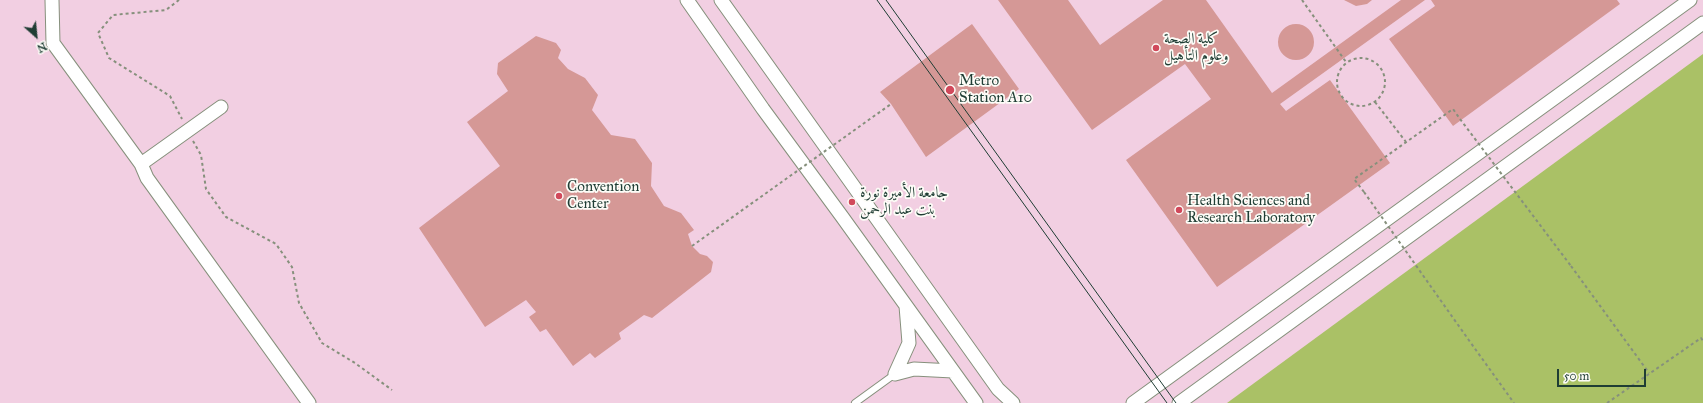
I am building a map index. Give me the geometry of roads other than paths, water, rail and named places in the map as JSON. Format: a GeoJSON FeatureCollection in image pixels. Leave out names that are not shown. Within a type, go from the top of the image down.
{"type":"FeatureCollection","features":[{"type":"Feature","properties":{"kind":"street"},"geometry":{"type":"LineString","coordinates":[[52,0],[53,43],[141,164],[147,178],[309,403]]}},
{"type":"Feature","properties":{"kind":"street"},"geometry":{"type":"LineString","coordinates":[[687,0],[763,110],[976,403]]}},
{"type":"Feature","properties":{"kind":"street"},"geometry":{"type":"LineString","coordinates":[[722,0],[998,389],[1013,403]]}},
{"type":"Feature","properties":{"kind":"street"},"geometry":{"type":"LineString","coordinates":[[1133,403],[1690,0]]}},
{"type":"Feature","properties":{"kind":"street"},"geometry":{"type":"LineString","coordinates":[[1179,403],[1703,23]]}},
{"type":"Feature","properties":{"kind":"street"},"geometry":{"type":"LineString","coordinates":[[141,164],[221,107]]}},
{"type":"Feature","properties":{"kind":"street"},"geometry":{"type":"LineString","coordinates":[[895,374],[910,343],[906,306]]}},
{"type":"Feature","properties":{"kind":"street"},"geometry":{"type":"LineString","coordinates":[[895,374],[914,370],[953,371]]}},
{"type":"Feature","properties":{"kind":"lane"},"geometry":{"type":"LineString","coordinates":[[855,403],[895,374]]}},
{"type":"Feature","properties":{"kind":"tram line"},"geometry":{"type":"LineString","coordinates":[[877,0],[1167,403]]}},
{"type":"Feature","properties":{"kind":"tram line"},"geometry":{"type":"LineString","coordinates":[[886,0],[1176,403]]}},
{"type":"Feature","properties":{"kind":"place","name":"كلية الصحة وعلوم التأهيل"},"geometry":{"type":"Point","coordinates":[1156,48]}},
{"type":"Feature","properties":{"kind":"place","name":"Metro Station A10"},"geometry":{"type":"Point","coordinates":[950,90]}},
{"type":"Feature","properties":{"kind":"place","name":"Convention Center"},"geometry":{"type":"Point","coordinates":[559,196]}},
{"type":"Feature","properties":{"kind":"place","name":"جامعة الأميرة نورة بنت عبد الرحمن"},"geometry":{"type":"Point","coordinates":[852,202]}},
{"type":"Feature","properties":{"kind":"place","name":"Health Sciences and Research Laboratory"},"geometry":{"type":"Point","coordinates":[1179,210]}}]}
